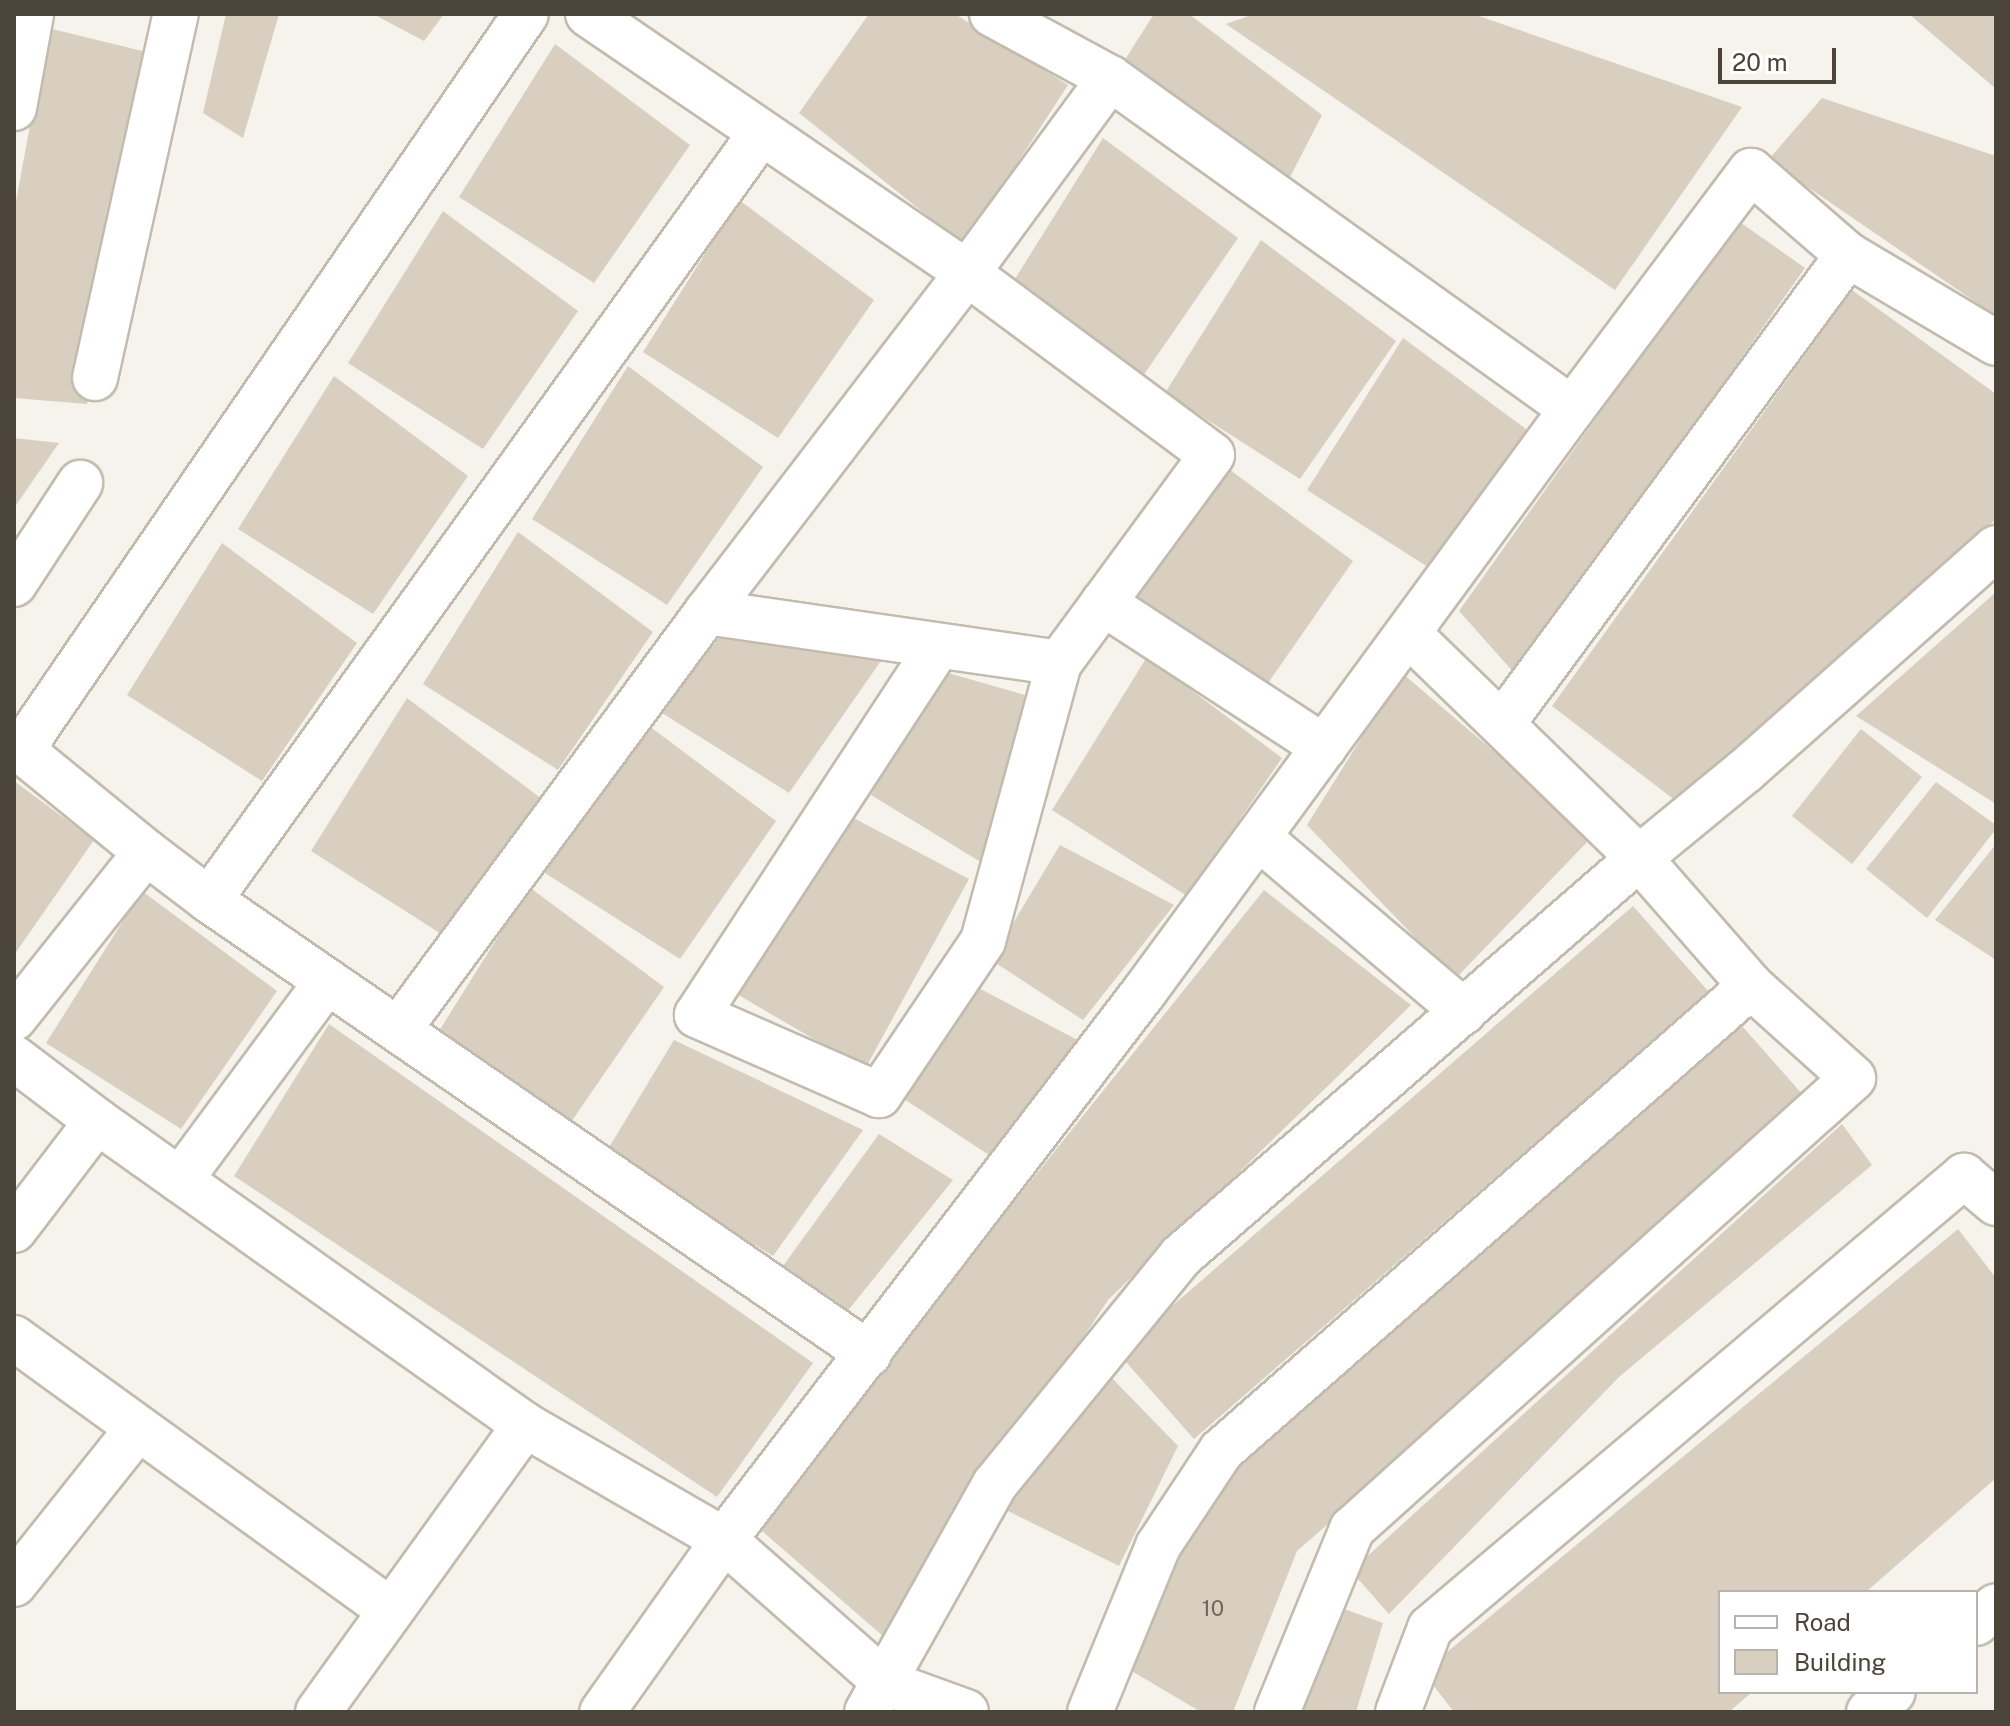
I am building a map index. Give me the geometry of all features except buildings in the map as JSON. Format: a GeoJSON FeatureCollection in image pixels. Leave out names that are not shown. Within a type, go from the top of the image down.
{"type":"FeatureCollection","features":[{"type":"Feature","properties":{"kind":"street"},"geometry":{"type":"LineString","coordinates":[[14,108],[31,14]]}},
{"type":"Feature","properties":{"kind":"street"},"geometry":{"type":"LineString","coordinates":[[95,378],[176,14]]}},
{"type":"Feature","properties":{"kind":"street"},"geometry":{"type":"LineString","coordinates":[[526,14],[20,750],[209,900],[869,1354]]}},
{"type":"Feature","properties":{"kind":"street"},"geometry":{"type":"LineString","coordinates":[[588,14],[967,273],[1212,455],[1059,663],[983,941],[879,1095],[697,1015],[938,647]]}},
{"type":"Feature","properties":{"kind":"street"},"geometry":{"type":"LineString","coordinates":[[992,14],[1110,78],[1572,409]]}},
{"type":"Feature","properties":{"kind":"street"},"geometry":{"type":"LineString","coordinates":[[398,1030],[707,612],[967,273],[1110,78]]}},
{"type":"Feature","properties":{"kind":"street"},"geometry":{"type":"LineString","coordinates":[[209,900],[761,133]]}},
{"type":"Feature","properties":{"kind":"street"},"geometry":{"type":"LineString","coordinates":[[602,1712],[724,1540],[869,1354],[1258,837],[1751,171],[1848,255],[1996,343]]}},
{"type":"Feature","properties":{"kind":"street"},"geometry":{"type":"LineString","coordinates":[[1502,724],[1848,255]]}},
{"type":"Feature","properties":{"kind":"street"},"geometry":{"type":"LineString","coordinates":[[14,584],[80,483]]}},
{"type":"Feature","properties":{"kind":"street"},"geometry":{"type":"LineString","coordinates":[[877,1697],[995,1484],[1181,1256],[1639,858],[1745,771],[1996,548]]}},
{"type":"Feature","properties":{"kind":"street"},"geometry":{"type":"LineString","coordinates":[[1103,603],[1324,747]]}},
{"type":"Feature","properties":{"kind":"street"},"geometry":{"type":"LineString","coordinates":[[707,612],[1059,663]]}},
{"type":"Feature","properties":{"kind":"street"},"geometry":{"type":"LineString","coordinates":[[1277,1712],[1352,1529],[1853,1078],[1751,986],[1639,858],[1408,633]]}},
{"type":"Feature","properties":{"kind":"street"},"geometry":{"type":"LineString","coordinates":[[1258,837],[1464,1012]]}},
{"type":"Feature","properties":{"kind":"street"},"geometry":{"type":"LineString","coordinates":[[14,1018],[146,852]]}},
{"type":"Feature","properties":{"kind":"street"},"geometry":{"type":"LineString","coordinates":[[180,1180],[327,981]]}},
{"type":"Feature","properties":{"kind":"street"},"geometry":{"type":"LineString","coordinates":[[1090,1712],[1158,1546],[1221,1451],[1751,986]]}},
{"type":"Feature","properties":{"kind":"street"},"geometry":{"type":"LineString","coordinates":[[14,1058],[97,1121],[525,1425],[724,1540],[877,1697],[966,1712]]}},
{"type":"Feature","properties":{"kind":"street"},"geometry":{"type":"LineString","coordinates":[[14,1230],[97,1121]]}},
{"type":"Feature","properties":{"kind":"street"},"geometry":{"type":"LineString","coordinates":[[1398,1712],[1430,1628],[1964,1176],[1996,1203]]}},
{"type":"Feature","properties":{"kind":"street"},"geometry":{"type":"LineString","coordinates":[[14,1338],[391,1611]]}},
{"type":"Feature","properties":{"kind":"street"},"geometry":{"type":"LineString","coordinates":[[318,1712],[525,1425]]}},
{"type":"Feature","properties":{"kind":"street"},"geometry":{"type":"LineString","coordinates":[[14,1584],[138,1428]]}},
{"type":"Feature","properties":{"kind":"street"},"geometry":{"type":"LineString","coordinates":[[1978,1621],[1996,1606]]}},
{"type":"Feature","properties":{"kind":"street"},"geometry":{"type":"LineString","coordinates":[[1869,1712],[1891,1694]]}}]}
